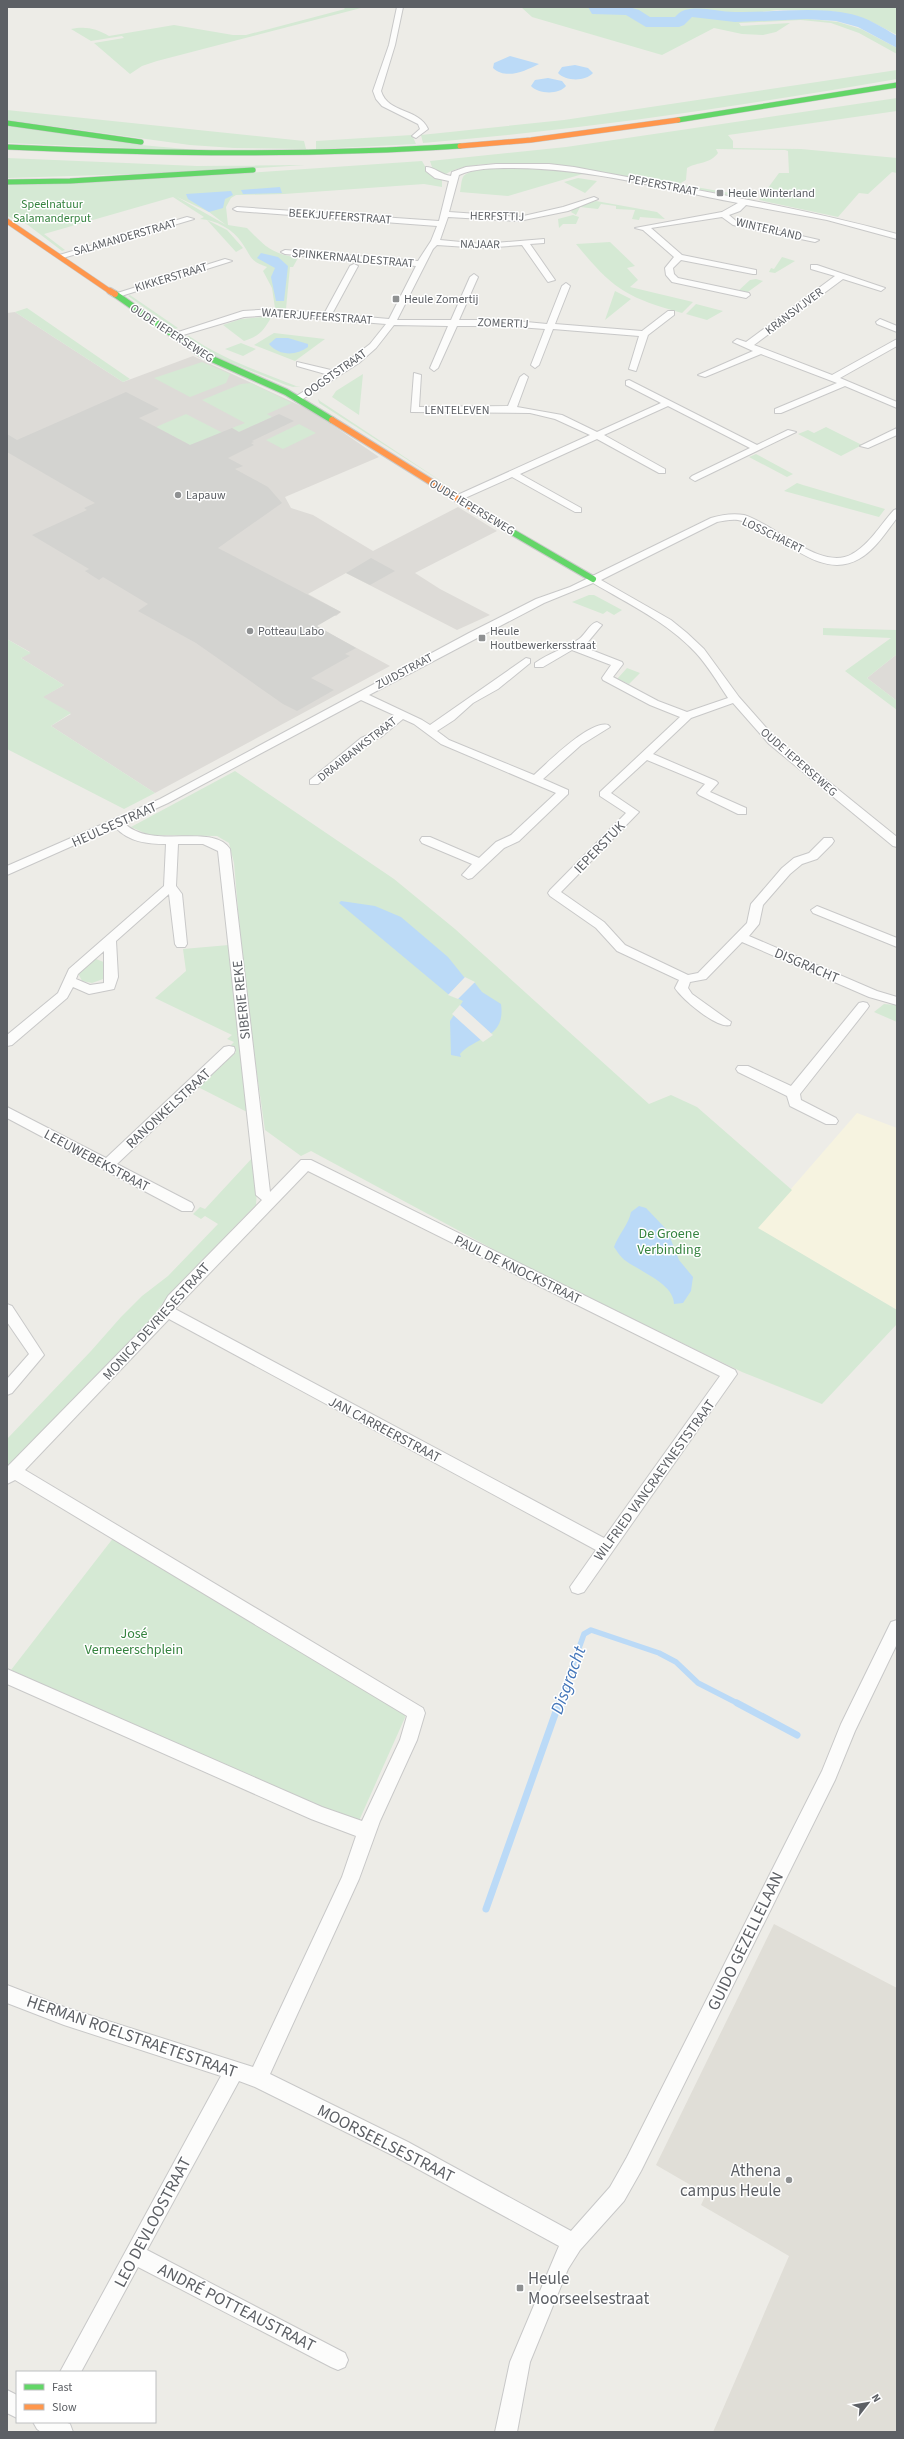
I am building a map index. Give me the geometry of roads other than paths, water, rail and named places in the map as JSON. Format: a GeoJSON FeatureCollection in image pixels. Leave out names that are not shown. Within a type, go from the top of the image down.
{"type":"FeatureCollection","features":[{"type":"Feature","properties":{"kind":"main road"},"geometry":{"type":"LineString","coordinates":[[7,153],[112,159],[240,162],[396,158],[558,143],[866,94],[897,84]]}},
{"type":"Feature","properties":{"kind":"main road"},"geometry":{"type":"LineString","coordinates":[[7,147],[184,155],[329,154],[477,145],[548,138],[866,94],[897,93]]}},
{"type":"Feature","properties":{"kind":"main road"},"geometry":{"type":"LineString","coordinates":[[7,123],[178,147],[329,154]]}},
{"type":"Feature","properties":{"kind":"main road"},"geometry":{"type":"LineString","coordinates":[[384,160],[396,158]]}},
{"type":"Feature","properties":{"kind":"main road"},"geometry":{"type":"LineString","coordinates":[[7,182],[70,181],[266,169]]}},
{"type":"Feature","properties":{"kind":"main road","name":"OUDE IEPERSEWEG"},"geometry":{"type":"LineString","coordinates":[[7,221],[211,360],[298,399],[456,500],[593,580]]}},
{"type":"Feature","properties":{"kind":"street"},"geometry":{"type":"LineString","coordinates":[[400,7],[392,45],[377,91],[378,98],[383,104],[418,120],[424,129],[416,136]]}},
{"type":"Feature","properties":{"kind":"street","name":"PEPERSTRAAT"},"geometry":{"type":"LineString","coordinates":[[453,179],[460,171],[471,168],[549,166],[594,172],[745,201],[828,218],[897,237]]}},
{"type":"Feature","properties":{"kind":"street"},"geometry":{"type":"LineString","coordinates":[[429,169],[438,176],[453,179]]}},
{"type":"Feature","properties":{"kind":"street","name":"OOGSTSTRAAT"},"geometry":{"type":"LineString","coordinates":[[298,399],[374,345],[392,322],[421,264],[435,242],[445,214],[453,179]]}},
{"type":"Feature","properties":{"kind":"street","name":"HERFSTTIJ"},"geometry":{"type":"LineString","coordinates":[[445,214],[519,219],[565,209],[594,199]]}},
{"type":"Feature","properties":{"kind":"street","name":"WINTERLAND"},"geometry":{"type":"LineString","coordinates":[[745,201],[737,209],[724,214],[642,228],[679,257],[753,272]]}},
{"type":"Feature","properties":{"kind":"street","name":"BEEKJUFFERSTRAAT"},"geometry":{"type":"LineString","coordinates":[[237,209],[442,224]]}},
{"type":"Feature","properties":{"kind":"street","name":"WINTERLAND"},"geometry":{"type":"LineString","coordinates":[[724,214],[733,223],[815,240]]}},
{"type":"Feature","properties":{"kind":"street","name":"SALAMANDERSTRAAT"},"geometry":{"type":"LineString","coordinates":[[60,256],[190,219]]}},
{"type":"Feature","properties":{"kind":"street","name":"NAJAAR"},"geometry":{"type":"LineString","coordinates":[[435,242],[482,246],[542,241]]}},
{"type":"Feature","properties":{"kind":"street"},"geometry":{"type":"LineString","coordinates":[[525,243],[551,280]]}},
{"type":"Feature","properties":{"kind":"street","name":"SPINKERNAALDESTRAAT"},"geometry":{"type":"LineString","coordinates":[[285,252],[421,264]]}},
{"type":"Feature","properties":{"kind":"street"},"geometry":{"type":"LineString","coordinates":[[679,257],[668,268],[670,275],[675,280],[746,295]]}},
{"type":"Feature","properties":{"kind":"street","name":"KIKKERSTRAAT"},"geometry":{"type":"LineString","coordinates":[[115,295],[228,261]]}},
{"type":"Feature","properties":{"kind":"street"},"geometry":{"type":"LineString","coordinates":[[327,316],[354,266]]}},
{"type":"Feature","properties":{"kind":"street","name":"KRANSVIJVER"},"geometry":{"type":"LineString","coordinates":[[814,267],[881,288]]}},
{"type":"Feature","properties":{"kind":"street","name":"KRANSVIJVER"},"geometry":{"type":"LineString","coordinates":[[747,346],[841,276]]}},
{"type":"Feature","properties":{"kind":"street","name":"ZOMERTIJ"},"geometry":{"type":"LineString","coordinates":[[434,368],[474,277]]}},
{"type":"Feature","properties":{"kind":"street","name":"ZOMERTIJ"},"geometry":{"type":"LineString","coordinates":[[535,365],[566,286]]}},
{"type":"Feature","properties":{"kind":"street","name":"WATERJUFFERSTRAAT"},"geometry":{"type":"LineString","coordinates":[[173,335],[256,312],[293,312],[392,322]]}},
{"type":"Feature","properties":{"kind":"street"},"geometry":{"type":"LineString","coordinates":[[633,369],[644,334],[671,313]]}},
{"type":"Feature","properties":{"kind":"street","name":"ZOMERTIJ"},"geometry":{"type":"LineString","coordinates":[[392,322],[551,325],[644,334]]}},
{"type":"Feature","properties":{"kind":"street"},"geometry":{"type":"LineString","coordinates":[[880,322],[897,329]]}},
{"type":"Feature","properties":{"kind":"street","name":"KRANSVIJVER"},"geometry":{"type":"LineString","coordinates":[[737,342],[833,378],[896,404]]}},
{"type":"Feature","properties":{"kind":"street"},"geometry":{"type":"LineString","coordinates":[[833,378],[897,342]]}},
{"type":"Feature","properties":{"kind":"street","name":"KRANSVIJVER"},"geometry":{"type":"LineString","coordinates":[[702,375],[760,351]]}},
{"type":"Feature","properties":{"kind":"street"},"geometry":{"type":"LineString","coordinates":[[300,364],[335,374]]}},
{"type":"Feature","properties":{"kind":"street","name":"LENTELEVEN"},"geometry":{"type":"LineString","coordinates":[[417,375],[414,410],[511,410],[555,416],[662,471]]}},
{"type":"Feature","properties":{"kind":"street"},"geometry":{"type":"LineString","coordinates":[[511,410],[524,377]]}},
{"type":"Feature","properties":{"kind":"street"},"geometry":{"type":"LineString","coordinates":[[629,383],[757,448]]}},
{"type":"Feature","properties":{"kind":"street"},"geometry":{"type":"LineString","coordinates":[[778,410],[845,383]]}},
{"type":"Feature","properties":{"kind":"street"},"geometry":{"type":"LineString","coordinates":[[456,500],[668,403]]}},
{"type":"Feature","properties":{"kind":"street"},"geometry":{"type":"LineString","coordinates":[[865,446],[897,431]]}},
{"type":"Feature","properties":{"kind":"street"},"geometry":{"type":"LineString","coordinates":[[695,478],[791,432]]}},
{"type":"Feature","properties":{"kind":"street"},"geometry":{"type":"LineString","coordinates":[[513,474],[578,510]]}},
{"type":"Feature","properties":{"kind":"street","name":"LOSSCHAERT"},"geometry":{"type":"LineString","coordinates":[[593,580],[714,520],[725,517],[749,521],[820,557],[844,561],[858,554],[897,512]]}},
{"type":"Feature","properties":{"kind":"street","name":"ZUIDSTRAAT"},"geometry":{"type":"LineString","coordinates":[[218,772],[359,695],[533,605],[593,580]]}},
{"type":"Feature","properties":{"kind":"street","name":"OUDE IEPERSEWEG"},"geometry":{"type":"LineString","coordinates":[[593,580],[667,622],[683,635],[700,651],[735,699],[773,742],[897,843]]}},
{"type":"Feature","properties":{"kind":"street"},"geometry":{"type":"LineString","coordinates":[[539,665],[582,641],[597,625]]}},
{"type":"Feature","properties":{"kind":"street"},"geometry":{"type":"LineString","coordinates":[[572,646],[618,664],[607,678],[654,703],[687,716]]}},
{"type":"Feature","properties":{"kind":"street"},"geometry":{"type":"LineString","coordinates":[[430,730],[450,718],[469,701],[494,687],[526,661]]}},
{"type":"Feature","properties":{"kind":"street"},"geometry":{"type":"LineString","coordinates":[[359,695],[430,730],[445,742],[564,792],[515,838],[500,845],[468,875]]}},
{"type":"Feature","properties":{"kind":"street","name":"IEPERSTUK"},"geometry":{"type":"LineString","coordinates":[[686,979],[664,967],[621,948],[600,925],[554,893],[633,812],[604,794],[687,716],[735,699]]}},
{"type":"Feature","properties":{"kind":"street","name":"DRAAIBANKSTRAAT"},"geometry":{"type":"LineString","coordinates":[[314,782],[365,740],[377,735],[401,715]]}},
{"type":"Feature","properties":{"kind":"street"},"geometry":{"type":"LineString","coordinates":[[536,779],[560,760],[577,743],[604,728]]}},
{"type":"Feature","properties":{"kind":"street"},"geometry":{"type":"LineString","coordinates":[[646,754],[712,783],[703,793],[742,811]]}},
{"type":"Feature","properties":{"kind":"street","name":"HEULSESTRAAT"},"geometry":{"type":"LineString","coordinates":[[7,871],[192,788],[218,772]]}},
{"type":"Feature","properties":{"kind":"street"},"geometry":{"type":"LineString","coordinates":[[116,822],[125,833],[141,839],[172,840],[170,887],[176,894],[181,944]]}},
{"type":"Feature","properties":{"kind":"street","name":"SIBERIE REKE"},"geometry":{"type":"LineString","coordinates":[[172,840],[205,840],[224,849],[263,1195],[272,1198]]}},
{"type":"Feature","properties":{"kind":"street"},"geometry":{"type":"LineString","coordinates":[[426,840],[480,863]]}},
{"type":"Feature","properties":{"kind":"street"},"geometry":{"type":"LineString","coordinates":[[725,1022],[688,997],[681,988],[686,979],[702,976],[753,924],[756,904],[786,871],[798,861],[813,856],[828,841]]}},
{"type":"Feature","properties":{"kind":"street"},"geometry":{"type":"LineString","coordinates":[[7,1042],[63,995],[73,972],[170,887]]}},
{"type":"Feature","properties":{"kind":"street"},"geometry":{"type":"LineString","coordinates":[[817,910],[897,943]]}},
{"type":"Feature","properties":{"kind":"street","name":"DISGRACHT"},"geometry":{"type":"LineString","coordinates":[[741,937],[868,1000],[897,1001]]}},
{"type":"Feature","properties":{"kind":"street"},"geometry":{"type":"LineString","coordinates":[[69,980],[89,990],[110,986],[112,977],[110,941]]}},
{"type":"Feature","properties":{"kind":"street"},"geometry":{"type":"LineString","coordinates":[[793,1093],[868,1000]]}},
{"type":"Feature","properties":{"kind":"street","name":"RANONKELSTRAAT"},"geometry":{"type":"LineString","coordinates":[[107,1165],[228,1050]]}},
{"type":"Feature","properties":{"kind":"street"},"geometry":{"type":"LineString","coordinates":[[744,1069],[793,1093]]}},
{"type":"Feature","properties":{"kind":"street"},"geometry":{"type":"LineString","coordinates":[[793,1093],[795,1103],[831,1122]]}},
{"type":"Feature","properties":{"kind":"street","name":"LEEUWEBEKSTRAAT"},"geometry":{"type":"LineString","coordinates":[[7,1112],[187,1207]]}},
{"type":"Feature","properties":{"kind":"street","name":"MONICA DEVRIESESTRAAT"},"geometry":{"type":"LineString","coordinates":[[10,1475],[163,1317],[173,1300],[306,1164]]}},
{"type":"Feature","properties":{"kind":"street","name":"PAUL DE KNOCKSTRAAT"},"geometry":{"type":"LineString","coordinates":[[306,1164],[730,1374]]}},
{"type":"Feature","properties":{"kind":"street"},"geometry":{"type":"LineString","coordinates":[[7,1310],[37,1355],[7,1389]]}},
{"type":"Feature","properties":{"kind":"street","name":"JAN CARREERSTRAAT"},"geometry":{"type":"LineString","coordinates":[[166,1311],[605,1547]]}},
{"type":"Feature","properties":{"kind":"street","name":"WILFRIED VANCRAEYNESTSTRAAT"},"geometry":{"type":"LineString","coordinates":[[578,1587],[605,1547],[730,1374]]}},
{"type":"Feature","properties":{"kind":"street"},"geometry":{"type":"LineString","coordinates":[[10,1475],[417,1713],[350,1879],[258,2078]]}},
{"type":"Feature","properties":{"kind":"street","name":"GUIDO GEZELLELAAN"},"geometry":{"type":"LineString","coordinates":[[573,2243],[617,2194],[634,2164],[829,1774],[847,1729],[897,1627]]}},
{"type":"Feature","properties":{"kind":"street"},"geometry":{"type":"LineString","coordinates":[[7,1676],[317,1813],[368,1832]]}},
{"type":"Feature","properties":{"kind":"street","name":"HERMAN ROELSTRAETESTRAAT"},"geometry":{"type":"LineString","coordinates":[[7,1994],[64,2016],[258,2078]]}},
{"type":"Feature","properties":{"kind":"street","name":"LEO DEVLOOSTRAAT"},"geometry":{"type":"LineString","coordinates":[[71,2371],[135,2255],[234,2070]]}},
{"type":"Feature","properties":{"kind":"street","name":"MOORSEELSESTRAAT"},"geometry":{"type":"LineString","coordinates":[[258,2078],[401,2149],[573,2243]]}},
{"type":"Feature","properties":{"kind":"street"},"geometry":{"type":"LineString","coordinates":[[506,2432],[520,2362],[561,2262],[573,2243]]}},
{"type":"Feature","properties":{"kind":"street","name":"ANDRÉ POTTEAUSTRAAT"},"geometry":{"type":"LineString","coordinates":[[135,2255],[338,2360]]}},
{"type":"Feature","properties":{"kind":"street"},"geometry":{"type":"LineString","coordinates":[[7,2401],[16,2406]]}},
{"type":"Feature","properties":{"kind":"street"},"geometry":{"type":"LineString","coordinates":[[46,2423],[62,2432]]}},
{"type":"Feature","properties":{"kind":"water"},"geometry":{"type":"Polygon","coordinates":[[[510,56],[539,64],[522,72],[510,74],[498,72],[493,68],[494,63],[510,56]]]}},
{"type":"Feature","properties":{"kind":"water"},"geometry":{"type":"Polygon","coordinates":[[[575,65],[588,68],[593,73],[585,78],[570,79],[561,76],[558,73],[562,67],[575,65]]]}},
{"type":"Feature","properties":{"kind":"water"},"geometry":{"type":"Polygon","coordinates":[[[548,78],[562,81],[566,86],[559,91],[543,92],[534,89],[531,86],[535,80],[548,78]]]}},
{"type":"Feature","properties":{"kind":"water"},"geometry":{"type":"Polygon","coordinates":[[[280,187],[282,193],[243,194],[241,190],[280,187]]]}},
{"type":"Feature","properties":{"kind":"water"},"geometry":{"type":"Polygon","coordinates":[[[231,191],[233,195],[225,199],[223,208],[209,212],[188,199],[186,194],[231,191]]]}},
{"type":"Feature","properties":{"kind":"water"},"geometry":{"type":"Polygon","coordinates":[[[261,253],[278,257],[288,266],[284,301],[276,301],[271,277],[275,268],[257,258],[261,253]]]}},
{"type":"Feature","properties":{"kind":"water"},"geometry":{"type":"Polygon","coordinates":[[[276,338],[288,338],[308,344],[308,347],[298,352],[283,353],[273,348],[269,344],[276,338]]]}},
{"type":"Feature","properties":{"kind":"water"},"geometry":{"type":"Polygon","coordinates":[[[341,901],[375,906],[401,917],[448,957],[464,977],[475,983],[482,992],[501,1004],[499,1024],[488,1035],[460,1054],[461,1057],[451,1055],[450,1021],[463,1001],[448,994],[339,903],[341,901]]]}},
{"type":"Feature","properties":{"kind":"water"},"geometry":{"type":"Polygon","coordinates":[[[639,1206],[646,1208],[667,1230],[679,1260],[693,1277],[691,1291],[683,1303],[674,1304],[673,1297],[669,1290],[656,1279],[624,1260],[614,1247],[628,1221],[631,1212],[639,1206]]]}},
{"type":"Feature","properties":{"kind":"waterway"},"geometry":{"type":"LineString","coordinates":[[595,7],[597,11],[627,11],[634,13],[646,22],[679,22],[686,14],[692,13],[735,17],[807,14],[836,16],[851,19],[863,24],[897,43]]}},
{"type":"Feature","properties":{"kind":"waterway","name":"Disgracht"},"geometry":{"type":"LineString","coordinates":[[559,1704],[584,1634],[591,1630],[659,1653],[676,1662],[698,1683],[739,1704]]}},
{"type":"Feature","properties":{"kind":"waterway","name":"Disgracht"},"geometry":{"type":"LineString","coordinates":[[486,1909],[559,1703]]}},
{"type":"Feature","properties":{"kind":"waterway","name":"Disgracht"},"geometry":{"type":"LineString","coordinates":[[737,1703],[797,1735]]}},
{"type":"Feature","properties":{"kind":"place","name":"Heule Winterland"},"geometry":{"type":"Point","coordinates":[720,193]}},
{"type":"Feature","properties":{"kind":"place","name":"Heule Zomertij"},"geometry":{"type":"Point","coordinates":[396,299]}},
{"type":"Feature","properties":{"kind":"place","name":"Lapauw"},"geometry":{"type":"Point","coordinates":[178,495]}},
{"type":"Feature","properties":{"kind":"place","name":"Potteau Labo"},"geometry":{"type":"Point","coordinates":[250,631]}},
{"type":"Feature","properties":{"kind":"place","name":"Heule Houtbewerkersstraat"},"geometry":{"type":"Point","coordinates":[482,638]}},
{"type":"Feature","properties":{"kind":"place","name":"Athena campus Heule"},"geometry":{"type":"Point","coordinates":[789,2180]}},
{"type":"Feature","properties":{"kind":"place","name":"Heule Moorseelsestraat"},"geometry":{"type":"Point","coordinates":[520,2288]}},
{"type":"Feature","properties":{"kind":"park label","name":"Speelnatuur Salamanderput"},"geometry":{"type":"Point","coordinates":[52,211]}},
{"type":"Feature","properties":{"kind":"park label","name":"De Groene Verbinding"},"geometry":{"type":"Point","coordinates":[669,1242]}},
{"type":"Feature","properties":{"kind":"park label","name":"José Vermeerschplein"},"geometry":{"type":"Point","coordinates":[134,1642]}}]}
